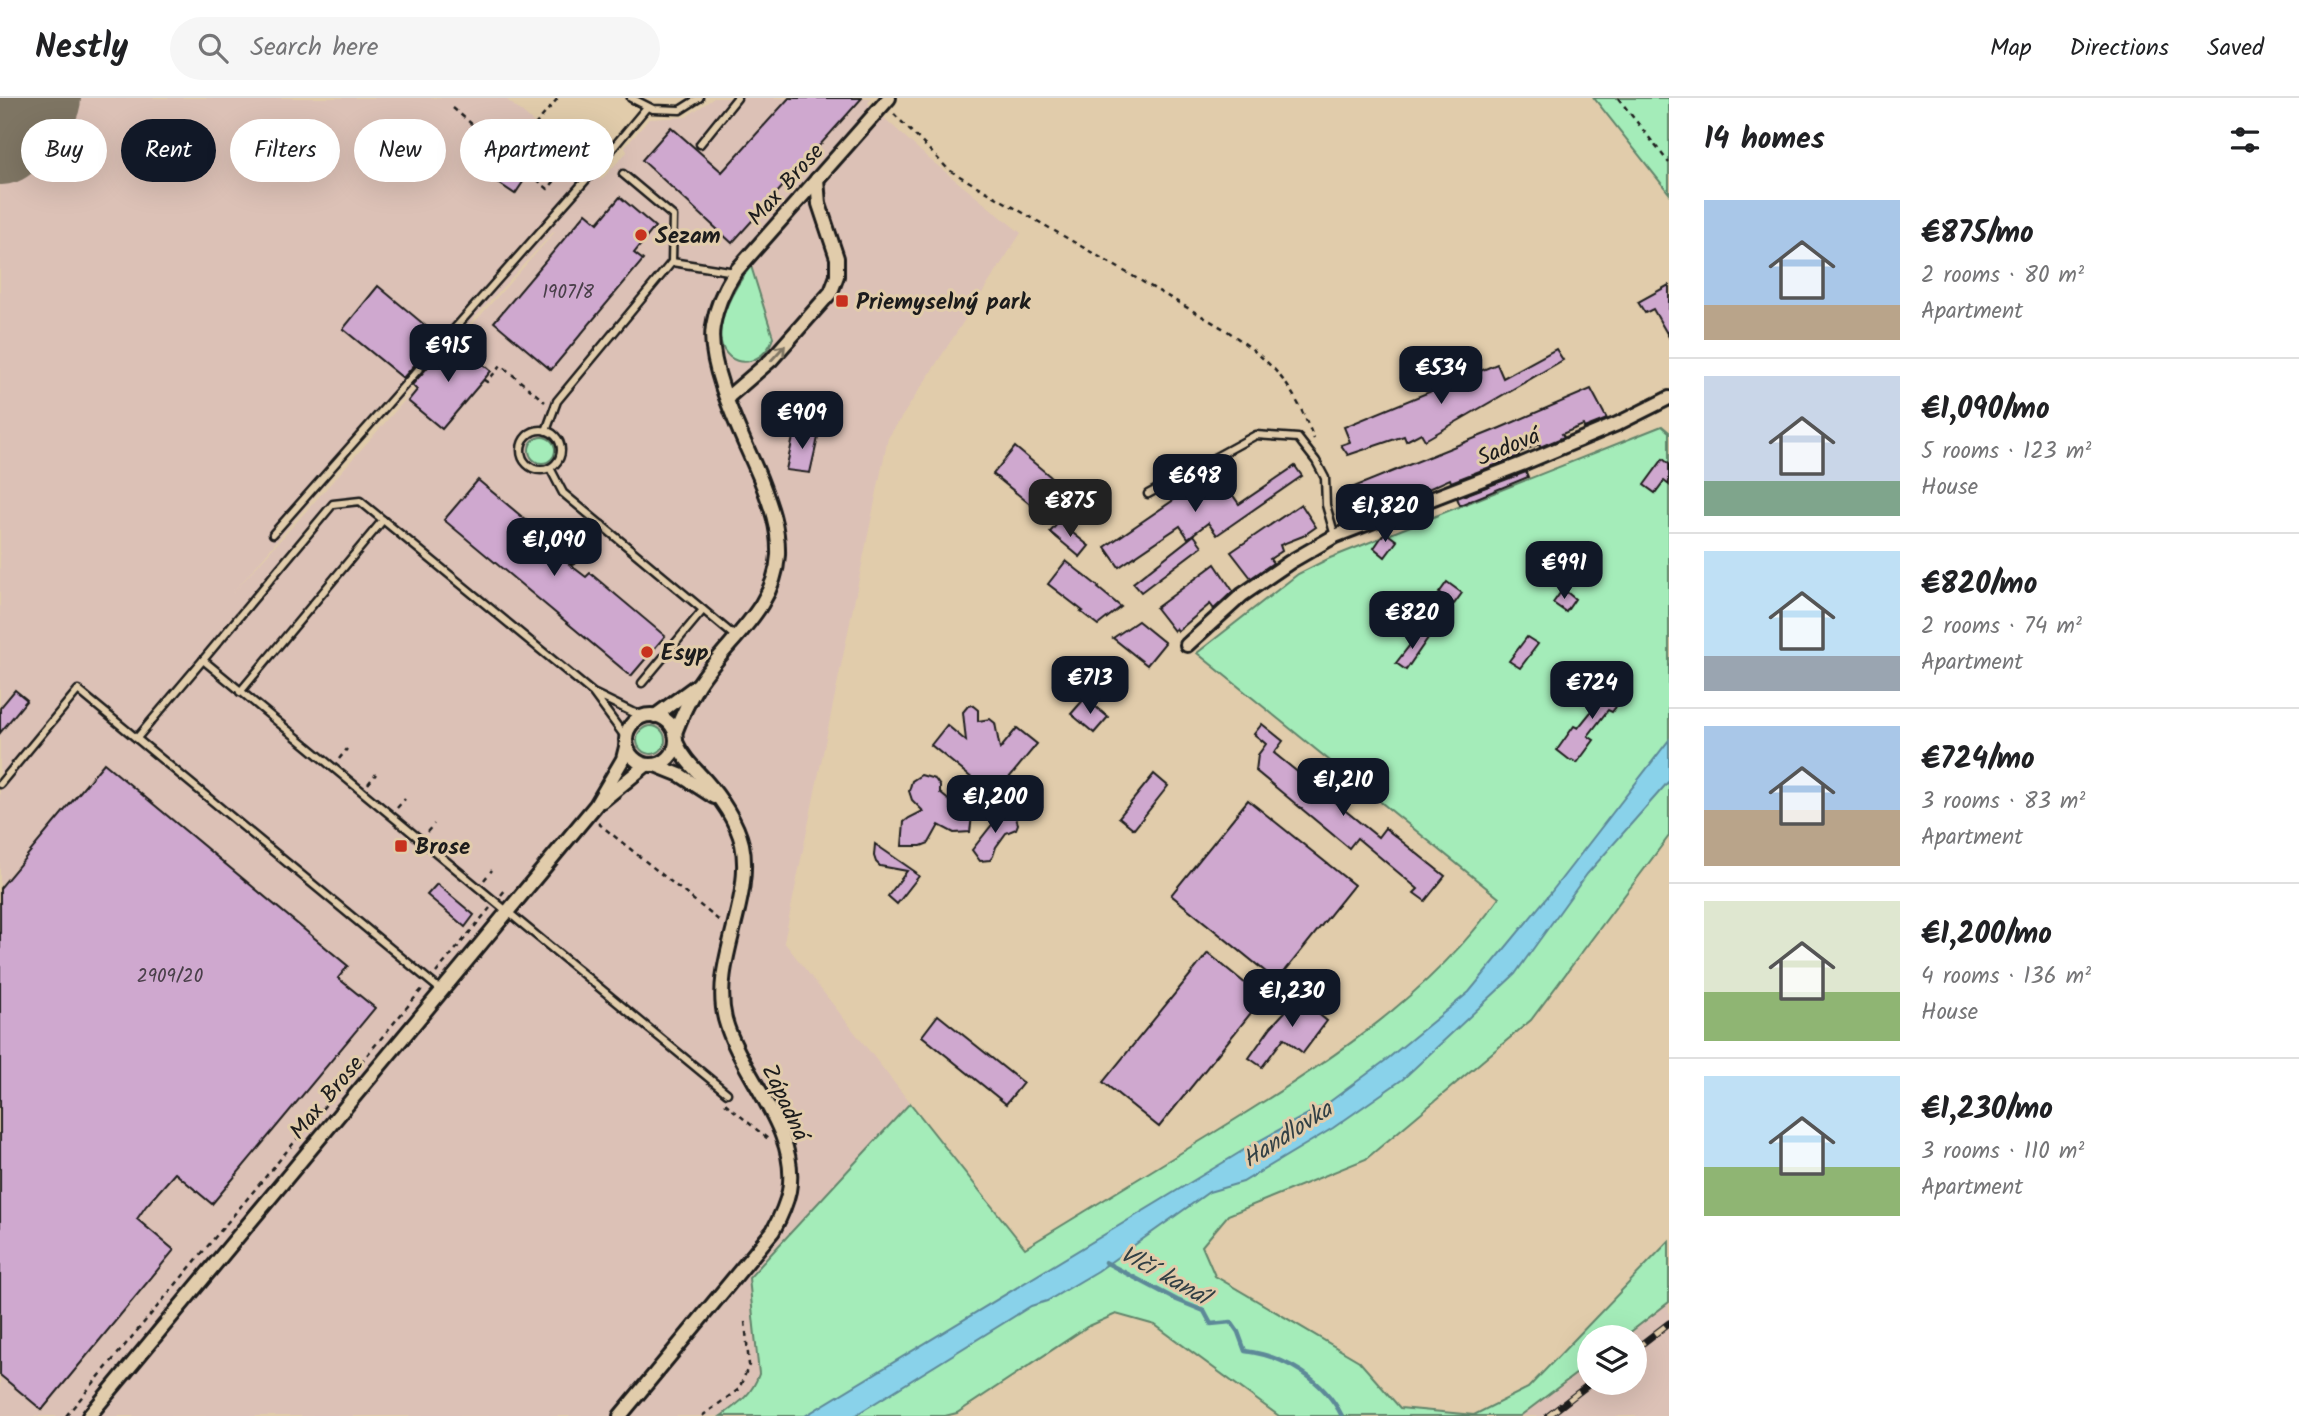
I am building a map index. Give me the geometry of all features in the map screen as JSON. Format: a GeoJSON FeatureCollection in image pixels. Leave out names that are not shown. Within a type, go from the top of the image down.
{"type":"FeatureCollection","features":[{"type":"Feature","properties":{"kind":"street","name":"Max Brose"},"geometry":{"type":"LineString","coordinates":[[596,806],[651,765],[671,755],[675,738],[699,684],[756,613],[772,585],[778,557],[777,530],[772,508],[727,398],[713,354],[712,328],[723,289],[735,272],[887,101]]}},
{"type":"Feature","properties":{"kind":"street"},"geometry":{"type":"LineString","coordinates":[[727,398],[771,360],[831,292],[837,276],[837,258],[819,204],[817,179]]}},
{"type":"Feature","properties":{"kind":"street","name":"Sadová"},"geometry":{"type":"LineString","coordinates":[[1187,645],[1242,595],[1290,562],[1335,536],[1522,464],[1617,424],[1669,398]]}},
{"type":"Feature","properties":{"kind":"street","name":"Max Brose"},"geometry":{"type":"LineString","coordinates":[[89,1416],[596,806],[623,759],[631,725],[637,719],[651,716],[699,684]]}},
{"type":"Feature","properties":{"kind":"street"},"geometry":{"type":"LineString","coordinates":[[651,716],[667,722],[675,738]]}},
{"type":"Feature","properties":{"kind":"street","name":"Západná"},"geometry":{"type":"LineString","coordinates":[[620,1416],[773,1231],[784,1209],[791,1173],[789,1156],[779,1130],[734,1042],[724,1011],[723,983],[743,876],[742,846],[734,822],[706,782],[685,759],[675,738]]}},
{"type":"Feature","properties":{"kind":"street"},"geometry":{"type":"LineString","coordinates":[[626,743],[634,759],[651,765]]}},
{"type":"Feature","properties":{"kind":"street","name":"Západná"},"geometry":{"type":"LineString","coordinates":[[651,765],[680,775],[720,801]]}},
{"type":"Feature","properties":{"kind":"lane"},"geometry":{"type":"LineString","coordinates":[[631,98],[647,107],[680,110],[699,98]]}},
{"type":"Feature","properties":{"kind":"lane"},"geometry":{"type":"LineString","coordinates":[[700,144],[737,98]]}},
{"type":"Feature","properties":{"kind":"lane"},"geometry":{"type":"LineString","coordinates":[[273,534],[593,173],[647,107]]}},
{"type":"Feature","properties":{"kind":"lane"},"geometry":{"type":"LineString","coordinates":[[547,431],[556,401],[672,262],[673,216],[623,174]]}},
{"type":"Feature","properties":{"kind":"lane"},"geometry":{"type":"LineString","coordinates":[[672,262],[735,272]]}},
{"type":"Feature","properties":{"kind":"lane"},"geometry":{"type":"LineString","coordinates":[[536,431],[547,431],[557,440],[560,448],[557,462],[550,468],[540,470],[529,466],[521,452],[526,437],[536,431]]}},
{"type":"Feature","properties":{"kind":"lane"},"geometry":{"type":"LineString","coordinates":[[1148,494],[1256,435],[1298,438],[1325,478],[1326,505],[1335,536]]}},
{"type":"Feature","properties":{"kind":"lane"},"geometry":{"type":"LineString","coordinates":[[550,468],[563,493],[737,638]]}},
{"type":"Feature","properties":{"kind":"lane"},"geometry":{"type":"LineString","coordinates":[[137,738],[333,503],[360,501],[593,693],[619,727],[626,743]]}},
{"type":"Feature","properties":{"kind":"lane"},"geometry":{"type":"LineString","coordinates":[[240,692],[383,520]]}},
{"type":"Feature","properties":{"kind":"lane"},"geometry":{"type":"LineString","coordinates":[[573,560],[602,525]]}},
{"type":"Feature","properties":{"kind":"lane"},"geometry":{"type":"LineString","coordinates":[[642,683],[704,610]]}},
{"type":"Feature","properties":{"kind":"lane"},"geometry":{"type":"LineString","coordinates":[[202,660],[727,1093]]}},
{"type":"Feature","properties":{"kind":"lane"},"geometry":{"type":"LineString","coordinates":[[0,784],[78,690],[442,991]]}},
{"type":"Feature","properties":{"kind":"lane"},"geometry":{"type":"LineString","coordinates":[[593,693],[632,712],[651,716]]}},
{"type":"Feature","properties":{"kind":"path"},"geometry":{"type":"LineString","coordinates":[[540,119],[558,98]]}},
{"type":"Feature","properties":{"kind":"path"},"geometry":{"type":"LineString","coordinates":[[1618,98],[1669,163]]}},
{"type":"Feature","properties":{"kind":"path"},"geometry":{"type":"LineString","coordinates":[[887,101],[949,170],[1226,330],[1260,354],[1279,372],[1303,412],[1318,449],[1316,461]]}},
{"type":"Feature","properties":{"kind":"path"},"geometry":{"type":"LineString","coordinates":[[453,108],[466,119]]}},
{"type":"Feature","properties":{"kind":"path"},"geometry":{"type":"LineString","coordinates":[[540,182],[548,189],[554,182]]}},
{"type":"Feature","properties":{"kind":"path"},"geometry":{"type":"LineString","coordinates":[[484,380],[487,382],[501,365],[554,409]]}},
{"type":"Feature","properties":{"kind":"path"},"geometry":{"type":"LineString","coordinates":[[338,759],[347,749]]}},
{"type":"Feature","properties":{"kind":"path"},"geometry":{"type":"LineString","coordinates":[[368,784],[376,774]]}},
{"type":"Feature","properties":{"kind":"path"},"geometry":{"type":"LineString","coordinates":[[397,808],[405,799]]}},
{"type":"Feature","properties":{"kind":"path"},"geometry":{"type":"LineString","coordinates":[[596,821],[723,924]]}},
{"type":"Feature","properties":{"kind":"path"},"geometry":{"type":"LineString","coordinates":[[427,832],[434,824]]}},
{"type":"Feature","properties":{"kind":"path"},"geometry":{"type":"LineString","coordinates":[[484,880],[492,870]]}},
{"type":"Feature","properties":{"kind":"path"},"geometry":{"type":"LineString","coordinates":[[66,1416],[506,889]]}},
{"type":"Feature","properties":{"kind":"path"},"geometry":{"type":"LineString","coordinates":[[702,1416],[739,1389],[749,1364],[745,1321]]}},
{"type":"Feature","properties":{"kind":"shaded area"},"geometry":{"type":"Polygon","coordinates":[[[0,98],[505,98],[530,119],[460,119],[460,182],[614,182],[614,166],[627,152],[625,147],[649,119],[686,117],[714,98],[871,98],[868,103],[928,158],[1021,233],[888,438],[784,942],[910,1103],[749,1278],[759,1374],[755,1387],[743,1400],[721,1416],[0,1416],[0,98]],[[554,231],[354,450],[233,593],[555,232],[554,231]]]}},
{"type":"Feature","properties":{"kind":"shaded area"},"geometry":{"type":"Polygon","coordinates":[[[1669,1302],[1669,1416],[1520,1416],[1577,1373],[1577,1395],[1647,1395],[1647,1325],[1639,1325],[1669,1302]]]}},
{"type":"Feature","properties":{"kind":"green space"},"geometry":{"type":"Polygon","coordinates":[[[1594,98],[1669,98],[1669,193],[1594,98]]]}},
{"type":"Feature","properties":{"kind":"green space"},"geometry":{"type":"Polygon","coordinates":[[[751,266],[773,337],[765,352],[744,362],[730,357],[724,350],[720,329],[727,306],[751,266]]]}},
{"type":"Feature","properties":{"kind":"green space"},"geometry":{"type":"Polygon","coordinates":[[[1662,426],[1669,432],[1669,836],[1531,1020],[1366,1159],[1228,1215],[1202,1246],[1215,1276],[1359,1361],[1400,1408],[1474,1415],[1528,1388],[1577,1337],[1577,1373],[1520,1416],[1279,1416],[1155,1325],[1116,1314],[1087,1327],[957,1413],[945,1416],[721,1416],[739,1403],[759,1374],[749,1278],[910,1103],[1025,1248],[1294,1082],[1369,1029],[1439,968],[1499,898],[1197,653],[1298,574],[1330,558],[1662,426]]]}},
{"type":"Feature","properties":{"kind":"green space"},"geometry":{"type":"Polygon","coordinates":[[[542,437],[551,441],[555,450],[551,459],[542,463],[533,459],[529,450],[533,441],[542,437]]]}},
{"type":"Feature","properties":{"kind":"green space"},"geometry":{"type":"Polygon","coordinates":[[[651,726],[661,730],[665,740],[661,750],[651,754],[641,750],[637,740],[641,730],[651,726]]]}},
{"type":"Feature","properties":{"kind":"green space"},"geometry":{"type":"Polygon","coordinates":[[[1669,1241],[1669,1302],[1639,1325],[1588,1325],[1669,1241]]]}},
{"type":"Feature","properties":{"kind":"water","name":"Handlovka"},"geometry":{"type":"Polygon","coordinates":[[[1669,740],[1669,781],[1587,874],[1515,974],[1403,1079],[1333,1128],[1243,1182],[1209,1192],[1098,1271],[1047,1301],[1031,1306],[854,1416],[805,1416],[1257,1142],[1328,1103],[1386,1060],[1469,992],[1549,895],[1669,740]]]}},
{"type":"Feature","properties":{"kind":"building"},"geometry":{"type":"Polygon","coordinates":[[[789,98],[862,98],[732,243],[642,160],[671,127],[722,172],[789,98]]]}},
{"type":"Feature","properties":{"kind":"building"},"geometry":{"type":"Polygon","coordinates":[[[497,182],[523,182],[515,194],[497,182]]]}},
{"type":"Feature","properties":{"kind":"building"},"geometry":{"type":"Polygon","coordinates":[[[620,197],[655,227],[634,253],[643,260],[551,370],[494,322],[586,213],[598,223],[620,197]]]}},
{"type":"Feature","properties":{"kind":"building"},"geometry":{"type":"Polygon","coordinates":[[[1669,285],[1669,337],[1653,309],[1645,313],[1638,302],[1669,285]]]}},
{"type":"Feature","properties":{"kind":"building"},"geometry":{"type":"Polygon","coordinates":[[[378,286],[439,337],[403,378],[343,329],[378,286]]]}},
{"type":"Feature","properties":{"kind":"building"},"geometry":{"type":"Polygon","coordinates":[[[457,342],[491,371],[442,429],[408,401],[417,390],[412,385],[448,344],[452,348],[457,342]]]}},
{"type":"Feature","properties":{"kind":"building"},"geometry":{"type":"Polygon","coordinates":[[[1556,349],[1563,360],[1425,440],[1421,433],[1406,441],[1404,436],[1348,455],[1341,445],[1350,442],[1344,427],[1497,364],[1503,378],[1556,349]]]}},
{"type":"Feature","properties":{"kind":"building"},"geometry":{"type":"Polygon","coordinates":[[[1591,389],[1607,419],[1584,428],[1583,425],[1562,434],[1564,437],[1540,447],[1539,444],[1518,453],[1519,456],[1451,482],[1450,479],[1406,499],[1404,496],[1347,518],[1342,506],[1349,503],[1344,491],[1591,389]]]}},
{"type":"Feature","properties":{"kind":"building"},"geometry":{"type":"Polygon","coordinates":[[[795,428],[819,433],[810,473],[786,470],[795,428]]]}},
{"type":"Feature","properties":{"kind":"building"},"geometry":{"type":"Polygon","coordinates":[[[1015,447],[1069,492],[1047,518],[993,474],[1015,447]]]}},
{"type":"Feature","properties":{"kind":"building"},"geometry":{"type":"Polygon","coordinates":[[[1663,459],[1669,464],[1669,485],[1664,481],[1655,493],[1644,485],[1663,459]]]}},
{"type":"Feature","properties":{"kind":"building"},"geometry":{"type":"Polygon","coordinates":[[[1295,466],[1302,476],[1217,535],[1208,523],[1188,538],[1180,526],[1119,567],[1105,547],[1216,471],[1239,504],[1295,466]]]}},
{"type":"Feature","properties":{"kind":"building"},"geometry":{"type":"Polygon","coordinates":[[[1526,472],[1528,477],[1460,505],[1457,498],[1526,472]]]}},
{"type":"Feature","properties":{"kind":"building"},"geometry":{"type":"Polygon","coordinates":[[[478,480],[557,546],[554,550],[569,564],[586,577],[590,573],[665,636],[631,676],[444,520],[478,480]]]}},
{"type":"Feature","properties":{"kind":"building"},"geometry":{"type":"Polygon","coordinates":[[[1301,504],[1316,527],[1303,536],[1280,545],[1282,551],[1270,559],[1273,563],[1251,578],[1231,552],[1301,504]]]}},
{"type":"Feature","properties":{"kind":"building"},"geometry":{"type":"Polygon","coordinates":[[[1059,522],[1089,546],[1080,557],[1050,532],[1059,522]]]}},
{"type":"Feature","properties":{"kind":"building"},"geometry":{"type":"Polygon","coordinates":[[[1385,532],[1397,541],[1385,557],[1374,548],[1385,532]]]}},
{"type":"Feature","properties":{"kind":"building"},"geometry":{"type":"Polygon","coordinates":[[[1194,535],[1202,546],[1141,592],[1133,583],[1194,535]]]}},
{"type":"Feature","properties":{"kind":"building"},"geometry":{"type":"Polygon","coordinates":[[[1066,561],[1121,607],[1098,625],[1081,612],[1083,611],[1048,584],[1066,561]]]}},
{"type":"Feature","properties":{"kind":"building"},"geometry":{"type":"Polygon","coordinates":[[[1215,564],[1233,591],[1214,609],[1210,604],[1178,631],[1176,628],[1174,631],[1156,608],[1215,564]]]}},
{"type":"Feature","properties":{"kind":"building"},"geometry":{"type":"Polygon","coordinates":[[[1447,582],[1462,593],[1454,604],[1439,593],[1447,582]]]}},
{"type":"Feature","properties":{"kind":"building"},"geometry":{"type":"Polygon","coordinates":[[[1563,589],[1575,599],[1566,612],[1553,603],[1563,589]]]}},
{"type":"Feature","properties":{"kind":"building"},"geometry":{"type":"Polygon","coordinates":[[[1138,621],[1165,643],[1147,665],[1113,638],[1138,621]]]}},
{"type":"Feature","properties":{"kind":"building"},"geometry":{"type":"Polygon","coordinates":[[[1420,632],[1428,638],[1406,670],[1396,663],[1420,632]]]}},
{"type":"Feature","properties":{"kind":"building"},"geometry":{"type":"Polygon","coordinates":[[[1527,637],[1538,644],[1520,668],[1509,661],[1527,637]]]}},
{"type":"Feature","properties":{"kind":"building"},"geometry":{"type":"Polygon","coordinates":[[[1610,678],[1628,690],[1612,712],[1608,710],[1588,736],[1594,740],[1577,763],[1571,761],[1557,750],[1574,726],[1578,728],[1595,707],[1591,704],[1610,678]]]}},
{"type":"Feature","properties":{"kind":"building"},"geometry":{"type":"Polygon","coordinates":[[[15,690],[27,700],[0,733],[0,708],[15,690]]]}},
{"type":"Feature","properties":{"kind":"building"},"geometry":{"type":"Polygon","coordinates":[[[1085,698],[1108,717],[1094,733],[1071,714],[1085,698]]]}},
{"type":"Feature","properties":{"kind":"building"},"geometry":{"type":"Polygon","coordinates":[[[972,705],[978,710],[978,721],[990,719],[995,723],[1000,749],[1017,728],[1037,744],[994,796],[931,745],[947,725],[966,741],[963,712],[972,705]]]}},
{"type":"Feature","properties":{"kind":"building"},"geometry":{"type":"Polygon","coordinates":[[[1262,724],[1283,741],[1274,753],[1378,837],[1385,828],[1445,876],[1425,901],[1414,893],[1418,889],[1357,838],[1349,848],[1256,771],[1258,755],[1266,744],[1254,734],[1262,724]]]}},
{"type":"Feature","properties":{"kind":"building"},"geometry":{"type":"Polygon","coordinates":[[[104,763],[348,966],[338,978],[375,1008],[212,1204],[175,1173],[146,1206],[137,1219],[174,1250],[42,1410],[0,1375],[0,888],[104,763]]]}},
{"type":"Feature","properties":{"kind":"building"},"geometry":{"type":"Polygon","coordinates":[[[1154,774],[1168,786],[1134,829],[1119,817],[1154,774]]]}},
{"type":"Feature","properties":{"kind":"building"},"geometry":{"type":"Polygon","coordinates":[[[921,775],[935,779],[940,786],[940,793],[951,802],[960,801],[969,807],[972,816],[970,832],[954,833],[939,825],[929,843],[902,846],[904,822],[923,811],[912,800],[909,791],[912,781],[921,775]]]}},
{"type":"Feature","properties":{"kind":"building"},"geometry":{"type":"Polygon","coordinates":[[[1248,800],[1354,885],[1277,981],[1171,895],[1248,800]]]}},
{"type":"Feature","properties":{"kind":"building"},"geometry":{"type":"Polygon","coordinates":[[[1003,809],[1014,812],[1018,824],[1016,829],[1006,833],[990,860],[980,861],[972,850],[1003,809]]]}},
{"type":"Feature","properties":{"kind":"building"},"geometry":{"type":"Polygon","coordinates":[[[875,844],[919,876],[897,904],[888,896],[907,871],[880,866],[874,856],[875,844]]]}},
{"type":"Feature","properties":{"kind":"building"},"geometry":{"type":"Polygon","coordinates":[[[437,884],[474,915],[465,927],[427,895],[437,884]]]}},
{"type":"Feature","properties":{"kind":"building"},"geometry":{"type":"Polygon","coordinates":[[[1208,953],[1263,998],[1159,1127],[1103,1082],[1208,953]]]}},
{"type":"Feature","properties":{"kind":"building"},"geometry":{"type":"Polygon","coordinates":[[[1304,991],[1320,1004],[1315,1011],[1327,1021],[1303,1053],[1284,1038],[1262,1067],[1249,1058],[1271,1027],[1304,991]]]}},
{"type":"Feature","properties":{"kind":"building"},"geometry":{"type":"Polygon","coordinates":[[[938,1015],[1023,1083],[1006,1104],[922,1036],[938,1015]]]}},
{"type":"Feature","properties":{"kind":"waterway","name":"Vlčí kanál"},"geometry":{"type":"LineString","coordinates":[[1105,1262],[1177,1300],[1204,1311],[1211,1324],[1231,1322],[1245,1351],[1274,1358],[1302,1372],[1325,1391],[1342,1416]]}},
{"type":"Feature","properties":{"kind":"runway"},"geometry":{"type":"LineString","coordinates":[[0,136],[32,98]]}},
{"type":"Feature","properties":{"kind":"railway"},"geometry":{"type":"LineString","coordinates":[[1647,1340],[1669,1323]]}},
{"type":"Feature","properties":{"kind":"railway"},"geometry":{"type":"LineString","coordinates":[[1548,1416],[1577,1394]]}},
{"type":"Feature","properties":{"kind":"place","name":"Sezam"},"geometry":{"type":"Point","coordinates":[641,235]}},
{"type":"Feature","properties":{"kind":"place","name":"Priemyselný park"},"geometry":{"type":"Point","coordinates":[842,301]}},
{"type":"Feature","properties":{"kind":"place","name":"Esyp"},"geometry":{"type":"Point","coordinates":[647,652]}},
{"type":"Feature","properties":{"kind":"place","name":"Brose"},"geometry":{"type":"Point","coordinates":[401,846]}}]}
